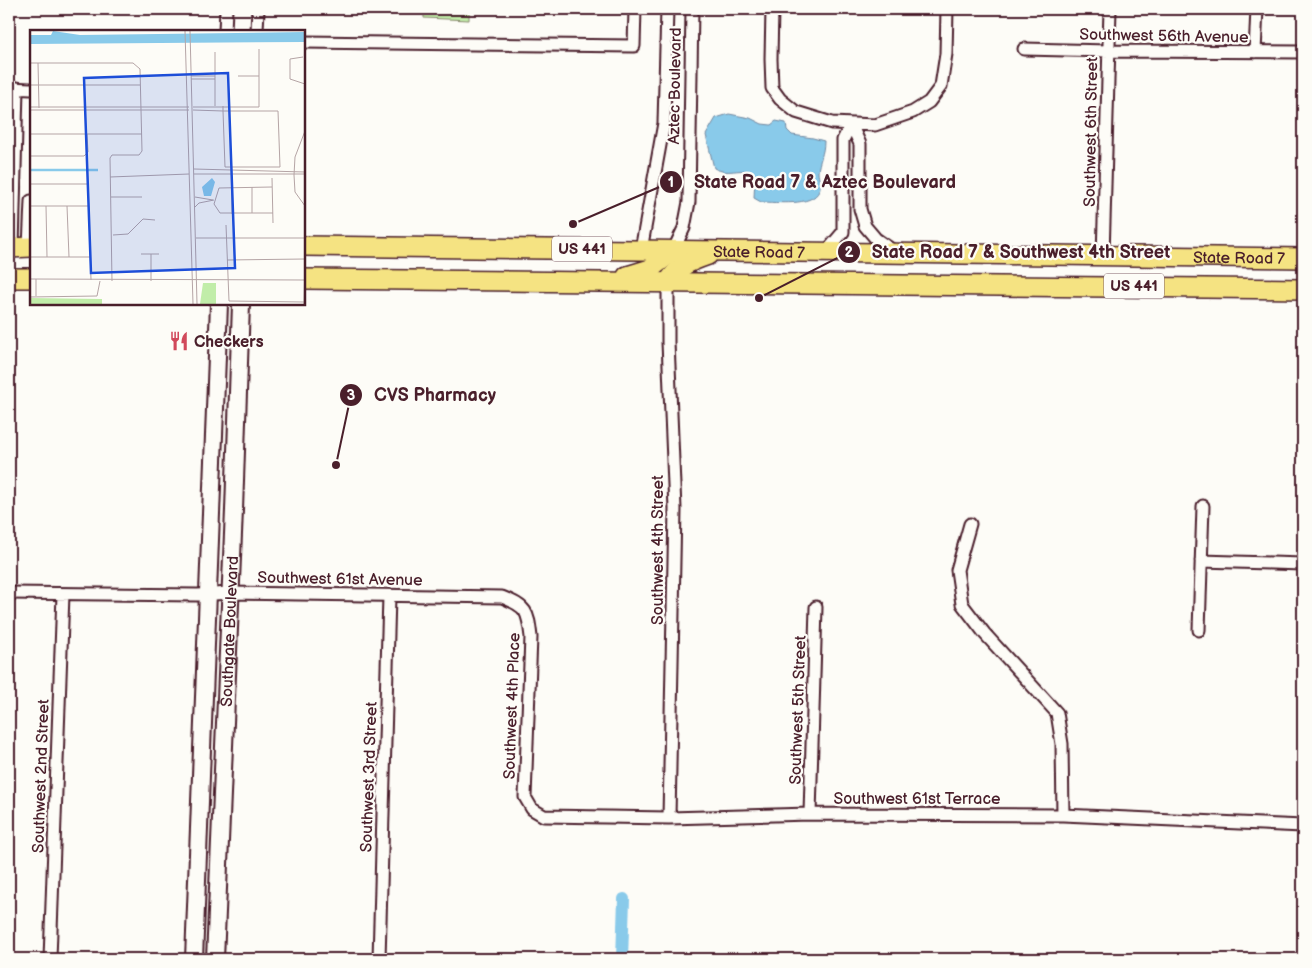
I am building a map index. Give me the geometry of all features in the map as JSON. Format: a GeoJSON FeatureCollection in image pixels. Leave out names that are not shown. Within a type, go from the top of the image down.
{"type":"FeatureCollection","features":[{"type":"Feature","properties":{"kind":"main road","name":"State Road 7"},"geometry":{"type":"LineString","coordinates":[[305,246],[1303,258]]}},
{"type":"Feature","properties":{"kind":"main road"},"geometry":{"type":"LineString","coordinates":[[607,281],[650,269],[673,251]]}},
{"type":"Feature","properties":{"kind":"main road"},"geometry":{"type":"LineString","coordinates":[[668,282],[677,269],[692,260],[721,251]]}},
{"type":"Feature","properties":{"kind":"main road"},"geometry":{"type":"LineString","coordinates":[[1051,286],[1088,274],[1104,256]]}},
{"type":"Feature","properties":{"kind":"main road"},"geometry":{"type":"LineString","coordinates":[[9,278],[30,278]]}},
{"type":"Feature","properties":{"kind":"main road","name":"State Road 7"},"geometry":{"type":"LineString","coordinates":[[305,279],[1303,288]]}},
{"type":"Feature","properties":{"kind":"main road","name":"Southgate Boulevard"},"geometry":{"type":"LineString","coordinates":[[194,951],[219,305]]}},
{"type":"Feature","properties":{"kind":"main road","name":"Southgate Boulevard"},"geometry":{"type":"LineString","coordinates":[[215,952],[241,305]]}},
{"type":"Feature","properties":{"kind":"main road"},"geometry":{"type":"LineString","coordinates":[[194,951],[215,952]]}},
{"type":"Feature","properties":{"kind":"street"},"geometry":{"type":"LineString","coordinates":[[224,30],[226,9]]}},
{"type":"Feature","properties":{"kind":"street"},"geometry":{"type":"LineString","coordinates":[[257,30],[258,9]]}},
{"type":"Feature","properties":{"kind":"street"},"geometry":{"type":"LineString","coordinates":[[305,42],[634,46],[635,9]]}},
{"type":"Feature","properties":{"kind":"street","name":"Aztec Boulevard"},"geometry":{"type":"LineString","coordinates":[[641,250],[662,145],[667,9]]}},
{"type":"Feature","properties":{"kind":"street","name":"Aztec Boulevard"},"geometry":{"type":"LineString","coordinates":[[673,251],[684,228],[689,202],[692,9]]}},
{"type":"Feature","properties":{"kind":"street"},"geometry":{"type":"LineString","coordinates":[[772,9],[772,88],[776,94],[796,112],[832,123],[852,124],[875,124],[913,112],[929,102],[941,86],[946,54],[947,9]]}},
{"type":"Feature","properties":{"kind":"street","name":"Southwest 6th Street"},"geometry":{"type":"LineString","coordinates":[[1104,256],[1110,9]]}},
{"type":"Feature","properties":{"kind":"street"},"geometry":{"type":"LineString","coordinates":[[1255,52],[1256,9]]}},
{"type":"Feature","properties":{"kind":"street","name":"Southwest 56th Avenue"},"geometry":{"type":"LineString","coordinates":[[1024,49],[1303,52]]}},
{"type":"Feature","properties":{"kind":"street"},"geometry":{"type":"LineString","coordinates":[[21,247],[13,88],[30,89]]}},
{"type":"Feature","properties":{"kind":"street"},"geometry":{"type":"LineString","coordinates":[[826,252],[843,232],[843,140],[852,124]]}},
{"type":"Feature","properties":{"kind":"street"},"geometry":{"type":"LineString","coordinates":[[852,124],[860,144],[860,209],[865,226],[876,239],[897,253]]}},
{"type":"Feature","properties":{"kind":"street"},"geometry":{"type":"LineString","coordinates":[[21,247],[30,206]]}},
{"type":"Feature","properties":{"kind":"street","name":"Southwest 4th Street"},"geometry":{"type":"LineString","coordinates":[[668,282],[668,342],[675,509],[669,818]]}},
{"type":"Feature","properties":{"kind":"street"},"geometry":{"type":"LineString","coordinates":[[1199,630],[1203,506]]}},
{"type":"Feature","properties":{"kind":"street"},"geometry":{"type":"LineString","coordinates":[[970,524],[957,570],[962,604],[985,634],[1057,713],[1062,744],[1063,815]]}},
{"type":"Feature","properties":{"kind":"street"},"geometry":{"type":"LineString","coordinates":[[1201,561],[1303,564]]}},
{"type":"Feature","properties":{"kind":"street","name":"Southwest 61st Avenue"},"geometry":{"type":"LineString","coordinates":[[9,593],[230,593],[502,597],[520,604]]}},
{"type":"Feature","properties":{"kind":"street","name":"Southwest 2nd Street"},"geometry":{"type":"LineString","coordinates":[[50,959],[63,594]]}},
{"type":"Feature","properties":{"kind":"street","name":"Southwest 3rd Street"},"geometry":{"type":"LineString","coordinates":[[379,959],[389,596]]}},
{"type":"Feature","properties":{"kind":"street","name":"Southwest 4th Place"},"geometry":{"type":"LineString","coordinates":[[520,604],[529,617],[531,637],[524,797],[532,809]]}},
{"type":"Feature","properties":{"kind":"street","name":"Southwest 5th Street"},"geometry":{"type":"LineString","coordinates":[[810,814],[816,607]]}},
{"type":"Feature","properties":{"kind":"street","name":"Southwest 61st Terrace"},"geometry":{"type":"LineString","coordinates":[[532,809],[544,816],[669,818],[810,814],[1063,815],[1303,826]]}},
{"type":"Feature","properties":{"kind":"green space"},"geometry":{"type":"Polygon","coordinates":[[[424,9],[469,9],[469,20],[424,18],[424,9]]]}},
{"type":"Feature","properties":{"kind":"water"},"geometry":{"type":"Polygon","coordinates":[[[729,114],[750,118],[762,124],[771,125],[776,121],[786,123],[787,130],[792,135],[824,141],[818,172],[820,188],[815,196],[802,202],[761,202],[754,198],[755,176],[751,173],[714,168],[706,135],[716,118],[729,114]]]}},
{"type":"Feature","properties":{"kind":"waterway"},"geometry":{"type":"LineString","coordinates":[[622,959],[624,899]]}},
{"type":"Feature","properties":{"kind":"place","name":"State Road 7 & Aztec Boulevard"},"geometry":{"type":"Point","coordinates":[573,224]}},
{"type":"Feature","properties":{"kind":"place","name":"State Road 7 & Southwest 4th Street"},"geometry":{"type":"Point","coordinates":[759,298]}},
{"type":"Feature","properties":{"kind":"place","name":"Checkers"},"geometry":{"type":"Point","coordinates":[179,341]}},
{"type":"Feature","properties":{"kind":"place","name":"CVS Pharmacy"},"geometry":{"type":"Point","coordinates":[336,465]}}]}
